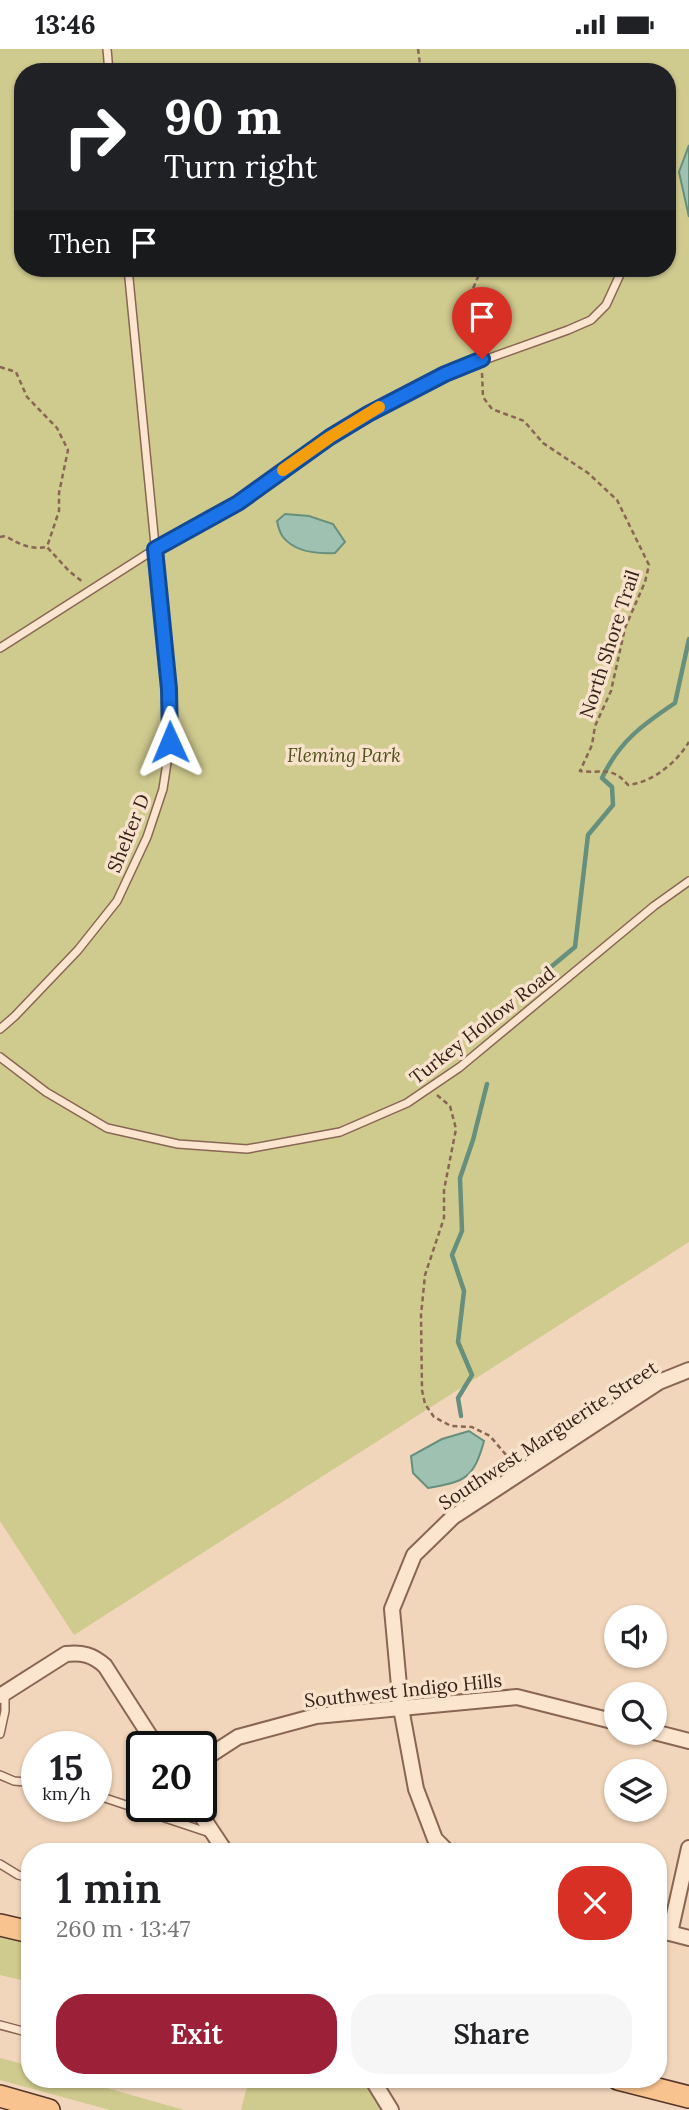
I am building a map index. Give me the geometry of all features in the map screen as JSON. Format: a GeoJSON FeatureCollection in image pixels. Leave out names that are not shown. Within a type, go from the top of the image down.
{"type":"FeatureCollection","features":[{"type":"Feature","properties":{"kind":"main road"},"geometry":{"type":"LineString","coordinates":[[0,1925],[21,1930]]}},
{"type":"Feature","properties":{"kind":"main road"},"geometry":{"type":"LineString","coordinates":[[654,2088],[689,2097]]}},
{"type":"Feature","properties":{"kind":"main road"},"geometry":{"type":"LineString","coordinates":[[0,2096],[49,2110]]}},
{"type":"Feature","properties":{"kind":"street","name":"Southwest Marguerite Street"},"geometry":{"type":"LineString","coordinates":[[439,1843],[435,1839],[416,1789],[401,1708],[392,1609],[414,1555],[453,1517],[659,1383],[689,1370]]}},
{"type":"Feature","properties":{"kind":"street"},"geometry":{"type":"LineString","coordinates":[[3,1695],[66,1654],[78,1653],[96,1658],[105,1666],[147,1731]]}},
{"type":"Feature","properties":{"kind":"street","name":"Southwest Indigo Hills"},"geometry":{"type":"LineString","coordinates":[[217,1751],[238,1737],[316,1716],[517,1697],[604,1720]]}},
{"type":"Feature","properties":{"kind":"street"},"geometry":{"type":"LineString","coordinates":[[667,1735],[689,1741]]}},
{"type":"Feature","properties":{"kind":"street"},"geometry":{"type":"LineString","coordinates":[[206,1822],[220,1843]]}},
{"type":"Feature","properties":{"kind":"street"},"geometry":{"type":"LineString","coordinates":[[667,1921],[689,1848]]}},
{"type":"Feature","properties":{"kind":"street"},"geometry":{"type":"LineString","coordinates":[[667,1932],[689,1938]]}},
{"type":"Feature","properties":{"kind":"street"},"geometry":{"type":"LineString","coordinates":[[378,2088],[391,2110]]}},
{"type":"Feature","properties":{"kind":"lane","name":"Shelter D"},"geometry":{"type":"LineString","coordinates":[[0,1028],[15,1016],[78,950],[117,901],[147,837],[163,789],[170,742],[169,689],[129,277]]}},
{"type":"Feature","properties":{"kind":"lane"},"geometry":{"type":"LineString","coordinates":[[0,648],[155,549],[238,503],[330,437],[368,414],[445,374],[591,320],[606,305],[619,277]]}},
{"type":"Feature","properties":{"kind":"lane","name":"Turkey Hollow Road"},"geometry":{"type":"LineString","coordinates":[[0,1057],[46,1092],[107,1128],[178,1144],[247,1149],[340,1132],[407,1103],[460,1067],[654,906],[689,881]]}},
{"type":"Feature","properties":{"kind":"lane"},"geometry":{"type":"LineString","coordinates":[[0,1734],[5,1711],[3,1695]]}},
{"type":"Feature","properties":{"kind":"lane"},"geometry":{"type":"LineString","coordinates":[[0,1775],[21,1782]]}},
{"type":"Feature","properties":{"kind":"lane"},"geometry":{"type":"LineString","coordinates":[[112,1800],[214,1834]]}},
{"type":"Feature","properties":{"kind":"lane"},"geometry":{"type":"LineString","coordinates":[[0,1864],[21,1876]]}},
{"type":"Feature","properties":{"kind":"lane"},"geometry":{"type":"LineString","coordinates":[[0,2025],[21,2031]]}},
{"type":"Feature","properties":{"kind":"path","name":"North Shore Trail"},"geometry":{"type":"LineString","coordinates":[[478,277],[464,309],[484,348],[482,397],[492,409],[524,421],[543,443],[588,473],[617,500],[649,565],[645,582],[625,628],[611,691],[580,771],[591,773],[606,770],[620,776],[628,785],[642,783],[664,769],[689,742]]}},
{"type":"Feature","properties":{"kind":"path"},"geometry":{"type":"LineString","coordinates":[[0,367],[16,372],[27,397],[57,428],[68,450],[59,493],[59,511],[47,547]]}},
{"type":"Feature","properties":{"kind":"path"},"geometry":{"type":"LineString","coordinates":[[0,537],[5,536],[22,546],[36,549],[47,547]]}},
{"type":"Feature","properties":{"kind":"path"},"geometry":{"type":"LineString","coordinates":[[47,547],[69,571],[92,589]]}},
{"type":"Feature","properties":{"kind":"path"},"geometry":{"type":"LineString","coordinates":[[429,1088],[450,1106],[456,1129],[444,1191],[444,1218],[425,1275],[421,1349],[425,1404],[434,1417],[452,1426],[472,1427],[490,1436],[522,1473]]}},
{"type":"Feature","properties":{"kind":"green space","name":"Fleming Park"},"geometry":{"type":"Polygon","coordinates":[[[0,49],[689,49],[689,1242],[74,1635],[0,1521],[0,49]]]}},
{"type":"Feature","properties":{"kind":"green space"},"geometry":{"type":"Polygon","coordinates":[[[0,1936],[21,1941],[21,1980],[0,1975],[0,1936]]]}},
{"type":"Feature","properties":{"kind":"green space"},"geometry":{"type":"Polygon","coordinates":[[[0,2058],[21,2064],[21,2086],[0,2080],[0,2058]]]}},
{"type":"Feature","properties":{"kind":"green space"},"geometry":{"type":"Polygon","coordinates":[[[29,2088],[107,2088],[184,2110],[110,2110],[29,2088]]]}},
{"type":"Feature","properties":{"kind":"green space"},"geometry":{"type":"Polygon","coordinates":[[[247,2088],[369,2088],[382,2110],[241,2110],[247,2088]]]}},
{"type":"Feature","properties":{"kind":"shaded area"},"geometry":{"type":"Polygon","coordinates":[[[689,145],[689,217],[679,172],[689,145]]]}},
{"type":"Feature","properties":{"kind":"shaded area"},"geometry":{"type":"Polygon","coordinates":[[[285,514],[309,516],[333,524],[345,542],[335,553],[300,549],[288,542],[280,531],[277,521],[285,514]]]}},
{"type":"Feature","properties":{"kind":"shaded area"},"geometry":{"type":"Polygon","coordinates":[[[469,1431],[484,1441],[472,1471],[459,1480],[428,1488],[413,1473],[411,1456],[442,1439],[469,1431]]]}},
{"type":"Feature","properties":{"kind":"waterway"},"geometry":{"type":"LineString","coordinates":[[505,1005],[575,947],[588,835],[613,805],[612,787],[602,778],[616,754],[632,735],[675,703],[689,639]]}},
{"type":"Feature","properties":{"kind":"waterway"},"geometry":{"type":"LineString","coordinates":[[461,1416],[458,1398],[472,1375],[458,1342],[464,1291],[452,1255],[462,1231],[460,1178],[487,1084]]}},
{"type":"Feature","properties":{"kind":"slow traffic"},"geometry":{"type":"LineString","coordinates":[[283,470],[379,407]]}},
{"type":"Feature","properties":{"kind":"route"},"geometry":{"type":"LineString","coordinates":[[170,742],[169,689],[155,549],[238,503],[330,437],[368,414],[445,374],[482,359]]}}]}
